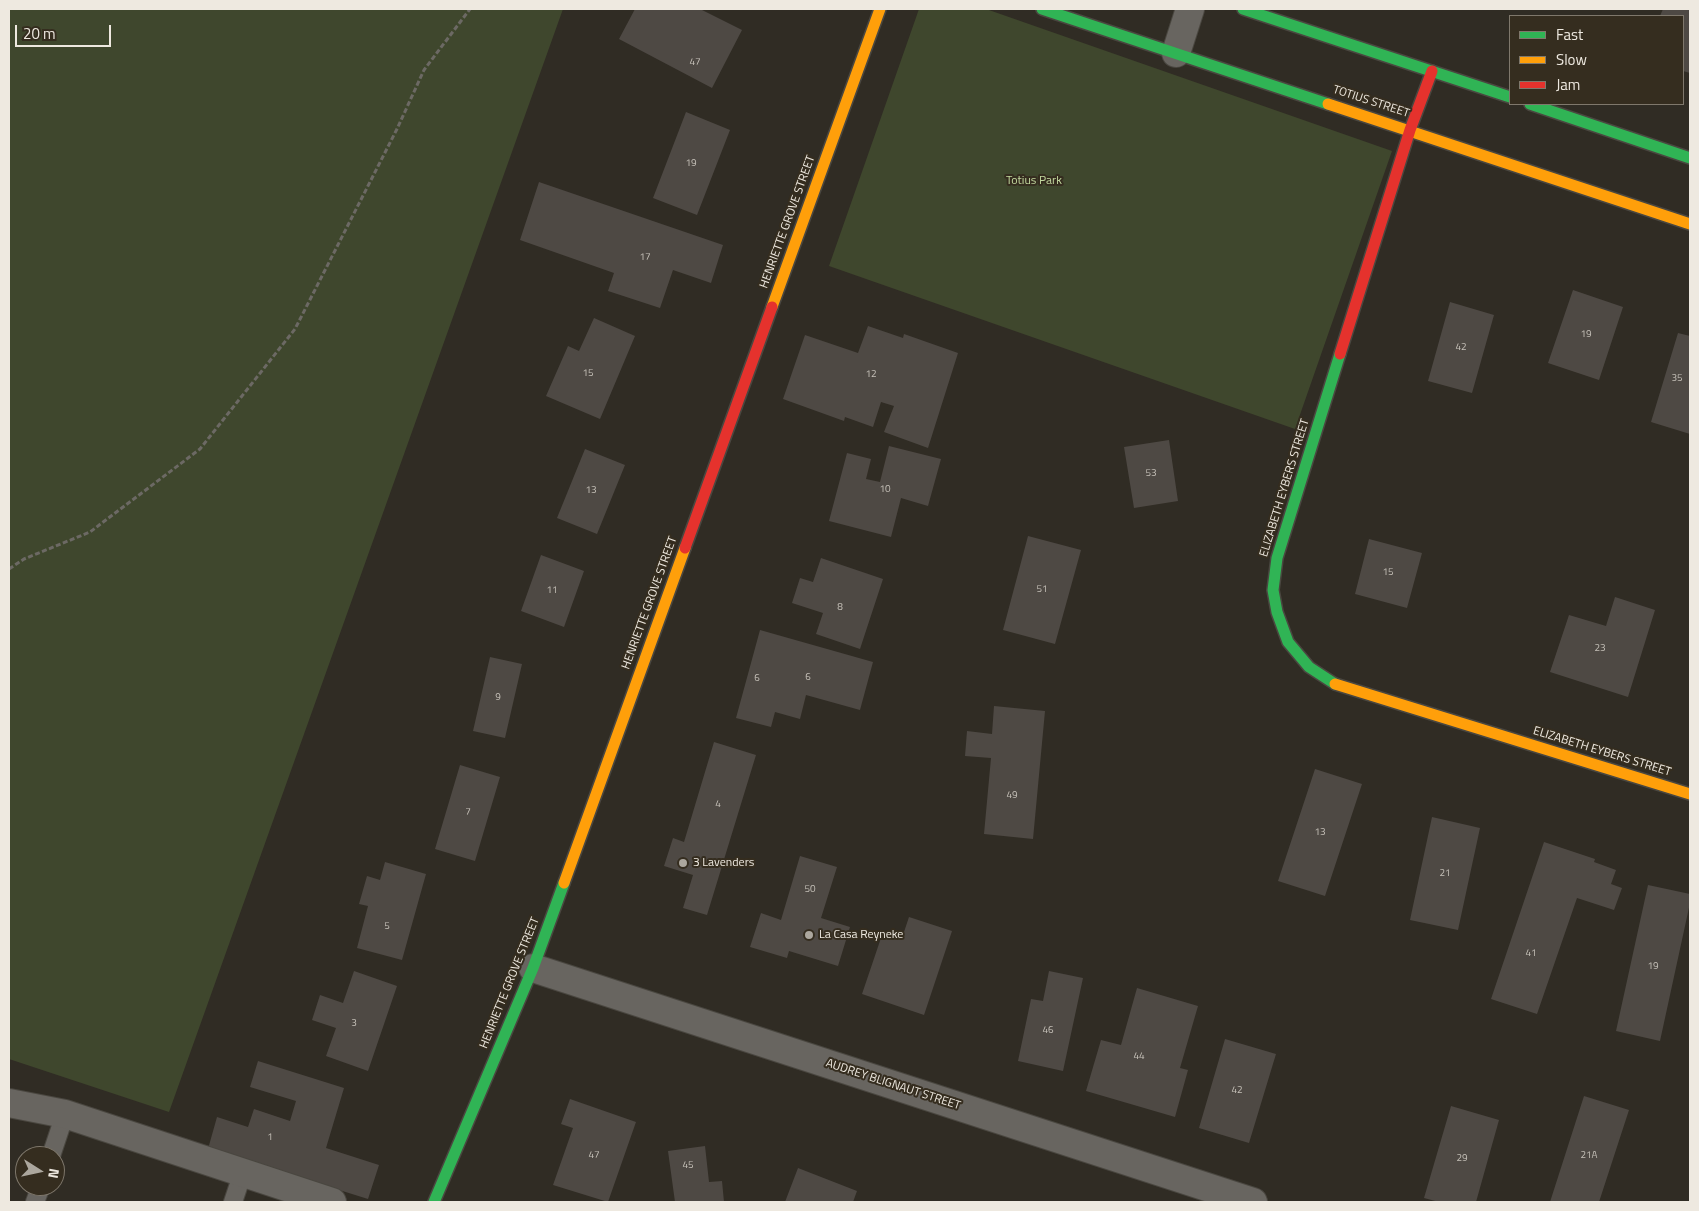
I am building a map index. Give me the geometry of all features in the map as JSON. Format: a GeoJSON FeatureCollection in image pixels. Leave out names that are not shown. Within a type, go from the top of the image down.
{"type":"FeatureCollection","features":[{"type":"Feature","properties":{"kind":"street","name":"HENRIETTE GROVE STREET"},"geometry":{"type":"LineString","coordinates":[[434,1202],[533,968],[880,9]]}},
{"type":"Feature","properties":{"kind":"street","name":"TOTIUS STREET"},"geometry":{"type":"LineString","coordinates":[[1042,9],[1690,224]]}},
{"type":"Feature","properties":{"kind":"street"},"geometry":{"type":"LineString","coordinates":[[1176,52],[1190,9]]}},
{"type":"Feature","properties":{"kind":"street"},"geometry":{"type":"LineString","coordinates":[[1243,9],[1509,97]]}},
{"type":"Feature","properties":{"kind":"street"},"geometry":{"type":"LineString","coordinates":[[872,31],[892,14]]}},
{"type":"Feature","properties":{"kind":"street","name":"ELIZABETH EYBERS STREET"},"geometry":{"type":"LineString","coordinates":[[1432,71],[1410,130],[1277,558],[1273,590],[1277,612],[1288,642],[1309,667],[1337,685],[1690,794]]}},
{"type":"Feature","properties":{"kind":"street"},"geometry":{"type":"LineString","coordinates":[[1533,105],[1690,158]]}},
{"type":"Feature","properties":{"kind":"street","name":"AUDREY BLIGNAUT STREET"},"geometry":{"type":"LineString","coordinates":[[533,968],[1253,1202]]}},
{"type":"Feature","properties":{"kind":"street"},"geometry":{"type":"LineString","coordinates":[[9,1103],[66,1114],[332,1202]]}},
{"type":"Feature","properties":{"kind":"lane"},"geometry":{"type":"LineString","coordinates":[[55,1146],[66,1114]]}},
{"type":"Feature","properties":{"kind":"lane"},"geometry":{"type":"LineString","coordinates":[[233,1202],[243,1172]]}},
{"type":"Feature","properties":{"kind":"path"},"geometry":{"type":"LineString","coordinates":[[9,569],[24,559],[90,532],[200,449],[296,329],[393,138],[424,70],[470,9]]}},
{"type":"Feature","properties":{"kind":"green space"},"geometry":{"type":"Polygon","coordinates":[[[9,9],[563,9],[169,1112],[9,1059],[9,9]]]}},
{"type":"Feature","properties":{"kind":"green space","name":"Totius Park"},"geometry":{"type":"Polygon","coordinates":[[[919,9],[986,9],[1392,151],[1295,429],[829,266],[919,9]]]}},
{"type":"Feature","properties":{"kind":"building"},"geometry":{"type":"Polygon","coordinates":[[[635,9],[700,9],[742,30],[712,88],[619,39],[635,9]]]}},
{"type":"Feature","properties":{"kind":"building"},"geometry":{"type":"Polygon","coordinates":[[[1663,9],[1690,9],[1690,73],[1684,71],[1684,15],[1660,15],[1663,9]]]}},
{"type":"Feature","properties":{"kind":"building"},"geometry":{"type":"Polygon","coordinates":[[[686,112],[730,130],[697,215],[653,198],[686,112]]]}},
{"type":"Feature","properties":{"kind":"building"},"geometry":{"type":"Polygon","coordinates":[[[539,182],[723,245],[711,283],[673,270],[660,308],[608,291],[614,273],[520,240],[539,182]]]}},
{"type":"Feature","properties":{"kind":"building"},"geometry":{"type":"Polygon","coordinates":[[[1573,290],[1623,307],[1599,380],[1548,363],[1573,290]]]}},
{"type":"Feature","properties":{"kind":"building"},"geometry":{"type":"Polygon","coordinates":[[[1450,302],[1494,315],[1472,393],[1428,381],[1450,302]]]}},
{"type":"Feature","properties":{"kind":"building"},"geometry":{"type":"Polygon","coordinates":[[[594,318],[635,336],[600,419],[546,396],[568,346],[579,351],[594,318]]]}},
{"type":"Feature","properties":{"kind":"building"},"geometry":{"type":"Polygon","coordinates":[[[868,326],[903,338],[904,334],[958,353],[928,448],[884,432],[894,406],[881,402],[873,427],[845,417],[844,421],[783,399],[805,335],[858,353],[868,326]]]}},
{"type":"Feature","properties":{"kind":"building"},"geometry":{"type":"Polygon","coordinates":[[[1678,333],[1690,336],[1690,434],[1651,422],[1678,333]]]}},
{"type":"Feature","properties":{"kind":"building"},"geometry":{"type":"Polygon","coordinates":[[[1169,440],[1178,501],[1134,508],[1124,447],[1169,440]]]}},
{"type":"Feature","properties":{"kind":"building"},"geometry":{"type":"Polygon","coordinates":[[[889,446],[941,459],[928,506],[901,498],[891,537],[829,521],[847,453],[871,459],[866,479],[880,482],[889,446]]]}},
{"type":"Feature","properties":{"kind":"building"},"geometry":{"type":"Polygon","coordinates":[[[585,449],[625,465],[597,534],[557,518],[585,449]]]}},
{"type":"Feature","properties":{"kind":"building"},"geometry":{"type":"Polygon","coordinates":[[[1028,536],[1081,550],[1055,644],[1003,630],[1028,536]]]}},
{"type":"Feature","properties":{"kind":"building"},"geometry":{"type":"Polygon","coordinates":[[[1369,539],[1422,553],[1407,608],[1355,594],[1369,539]]]}},
{"type":"Feature","properties":{"kind":"building"},"geometry":{"type":"Polygon","coordinates":[[[541,555],[584,571],[564,627],[521,611],[541,555]]]}},
{"type":"Feature","properties":{"kind":"building"},"geometry":{"type":"Polygon","coordinates":[[[821,558],[883,579],[860,649],[816,634],[823,613],[792,603],[800,578],[813,582],[821,558]]]}},
{"type":"Feature","properties":{"kind":"building"},"geometry":{"type":"Polygon","coordinates":[[[1615,597],[1655,610],[1628,697],[1550,672],[1569,615],[1606,626],[1615,597]]]}},
{"type":"Feature","properties":{"kind":"building"},"geometry":{"type":"Polygon","coordinates":[[[760,630],[873,662],[860,710],[806,695],[800,719],[775,712],[771,727],[736,718],[760,630]]]}},
{"type":"Feature","properties":{"kind":"building"},"geometry":{"type":"Polygon","coordinates":[[[490,657],[522,664],[505,738],[473,731],[490,657]]]}},
{"type":"Feature","properties":{"kind":"building"},"geometry":{"type":"Polygon","coordinates":[[[994,706],[1045,711],[1033,839],[984,834],[991,758],[965,756],[967,731],[992,734],[994,706]]]}},
{"type":"Feature","properties":{"kind":"building"},"geometry":{"type":"Polygon","coordinates":[[[714,742],[756,755],[707,915],[683,908],[693,875],[664,866],[673,838],[684,842],[714,742]]]}},
{"type":"Feature","properties":{"kind":"building"},"geometry":{"type":"Polygon","coordinates":[[[460,765],[500,777],[475,861],[435,849],[460,765]]]}},
{"type":"Feature","properties":{"kind":"building"},"geometry":{"type":"Polygon","coordinates":[[[1315,769],[1362,784],[1325,896],[1278,881],[1315,769]]]}},
{"type":"Feature","properties":{"kind":"building"},"geometry":{"type":"Polygon","coordinates":[[[1432,817],[1480,828],[1458,930],[1410,920],[1432,817]]]}},
{"type":"Feature","properties":{"kind":"building"},"geometry":{"type":"Polygon","coordinates":[[[1544,842],[1595,859],[1594,862],[1616,870],[1611,884],[1622,888],[1614,910],[1577,898],[1537,1014],[1491,999],[1544,842]]]}},
{"type":"Feature","properties":{"kind":"building"},"geometry":{"type":"Polygon","coordinates":[[[800,856],[837,867],[821,918],[850,927],[838,966],[789,951],[787,958],[750,947],[761,913],[781,920],[800,856]]]}},
{"type":"Feature","properties":{"kind":"building"},"geometry":{"type":"Polygon","coordinates":[[[385,862],[426,874],[402,960],[357,948],[368,906],[359,904],[367,876],[380,880],[385,862]]]}},
{"type":"Feature","properties":{"kind":"building"},"geometry":{"type":"Polygon","coordinates":[[[1648,885],[1690,894],[1690,903],[1660,1041],[1616,1031],[1648,885]]]}},
{"type":"Feature","properties":{"kind":"building"},"geometry":{"type":"Polygon","coordinates":[[[909,917],[952,931],[924,1015],[862,994],[883,932],[902,938],[909,917]]]}},
{"type":"Feature","properties":{"kind":"building"},"geometry":{"type":"Polygon","coordinates":[[[354,971],[397,986],[368,1071],[326,1056],[336,1028],[312,1020],[320,995],[343,1003],[354,971]]]}},
{"type":"Feature","properties":{"kind":"building"},"geometry":{"type":"Polygon","coordinates":[[[1049,971],[1083,978],[1063,1071],[1018,1061],[1031,999],[1043,1001],[1049,971]]]}},
{"type":"Feature","properties":{"kind":"building"},"geometry":{"type":"Polygon","coordinates":[[[1137,988],[1198,1006],[1180,1068],[1188,1070],[1175,1117],[1086,1091],[1101,1040],[1121,1045],[1137,988]]]}},
{"type":"Feature","properties":{"kind":"building"},"geometry":{"type":"Polygon","coordinates":[[[1225,1039],[1276,1054],[1249,1143],[1199,1128],[1225,1039]]]}},
{"type":"Feature","properties":{"kind":"building"},"geometry":{"type":"Polygon","coordinates":[[[258,1061],[344,1088],[326,1148],[379,1165],[368,1199],[208,1149],[217,1117],[248,1127],[254,1109],[290,1121],[296,1101],[250,1087],[258,1061]]]}},
{"type":"Feature","properties":{"kind":"building"},"geometry":{"type":"Polygon","coordinates":[[[1584,1096],[1629,1110],[1599,1202],[1550,1202],[1584,1096]]]}},
{"type":"Feature","properties":{"kind":"building"},"geometry":{"type":"Polygon","coordinates":[[[570,1099],[636,1122],[608,1202],[553,1185],[573,1128],[561,1124],[570,1099]]]}},
{"type":"Feature","properties":{"kind":"building"},"geometry":{"type":"Polygon","coordinates":[[[1451,1106],[1499,1120],[1476,1202],[1439,1202],[1424,1198],[1451,1106]]]}},
{"type":"Feature","properties":{"kind":"building"},"geometry":{"type":"Polygon","coordinates":[[[705,1146],[709,1182],[722,1181],[724,1202],[675,1202],[668,1151],[705,1146]]]}},
{"type":"Feature","properties":{"kind":"building"},"geometry":{"type":"Polygon","coordinates":[[[798,1168],[857,1191],[853,1202],[785,1202],[798,1168]]]}},
{"type":"Feature","properties":{"kind":"traffic: fast"},"geometry":{"type":"LineString","coordinates":[[1042,9],[1328,104]]}},
{"type":"Feature","properties":{"kind":"traffic: fast"},"geometry":{"type":"LineString","coordinates":[[1243,9],[1509,97]]}},
{"type":"Feature","properties":{"kind":"traffic: fast"},"geometry":{"type":"LineString","coordinates":[[1533,105],[1690,158]]}},
{"type":"Feature","properties":{"kind":"traffic: fast"},"geometry":{"type":"LineString","coordinates":[[1335,684],[1309,667],[1288,642],[1277,612],[1273,590],[1277,558],[1340,354]]}},
{"type":"Feature","properties":{"kind":"traffic: fast"},"geometry":{"type":"LineString","coordinates":[[434,1202],[533,968],[564,883]]}},
{"type":"Feature","properties":{"kind":"traffic: slow"},"geometry":{"type":"LineString","coordinates":[[772,307],[880,9]]}},
{"type":"Feature","properties":{"kind":"traffic: slow"},"geometry":{"type":"LineString","coordinates":[[1328,104],[1690,224]]}},
{"type":"Feature","properties":{"kind":"traffic: slow"},"geometry":{"type":"LineString","coordinates":[[564,883],[685,548]]}},
{"type":"Feature","properties":{"kind":"traffic: slow"},"geometry":{"type":"LineString","coordinates":[[1335,684],[1690,794]]}},
{"type":"Feature","properties":{"kind":"traffic: jam"},"geometry":{"type":"LineString","coordinates":[[1340,354],[1410,130],[1432,71]]}},
{"type":"Feature","properties":{"kind":"traffic: jam"},"geometry":{"type":"LineString","coordinates":[[685,548],[772,307]]}},
{"type":"Feature","properties":{"kind":"place","name":"3 Lavenders"},"geometry":{"type":"Point","coordinates":[683,863]}},
{"type":"Feature","properties":{"kind":"place","name":"La Casa Reyneke"},"geometry":{"type":"Point","coordinates":[809,935]}}]}
